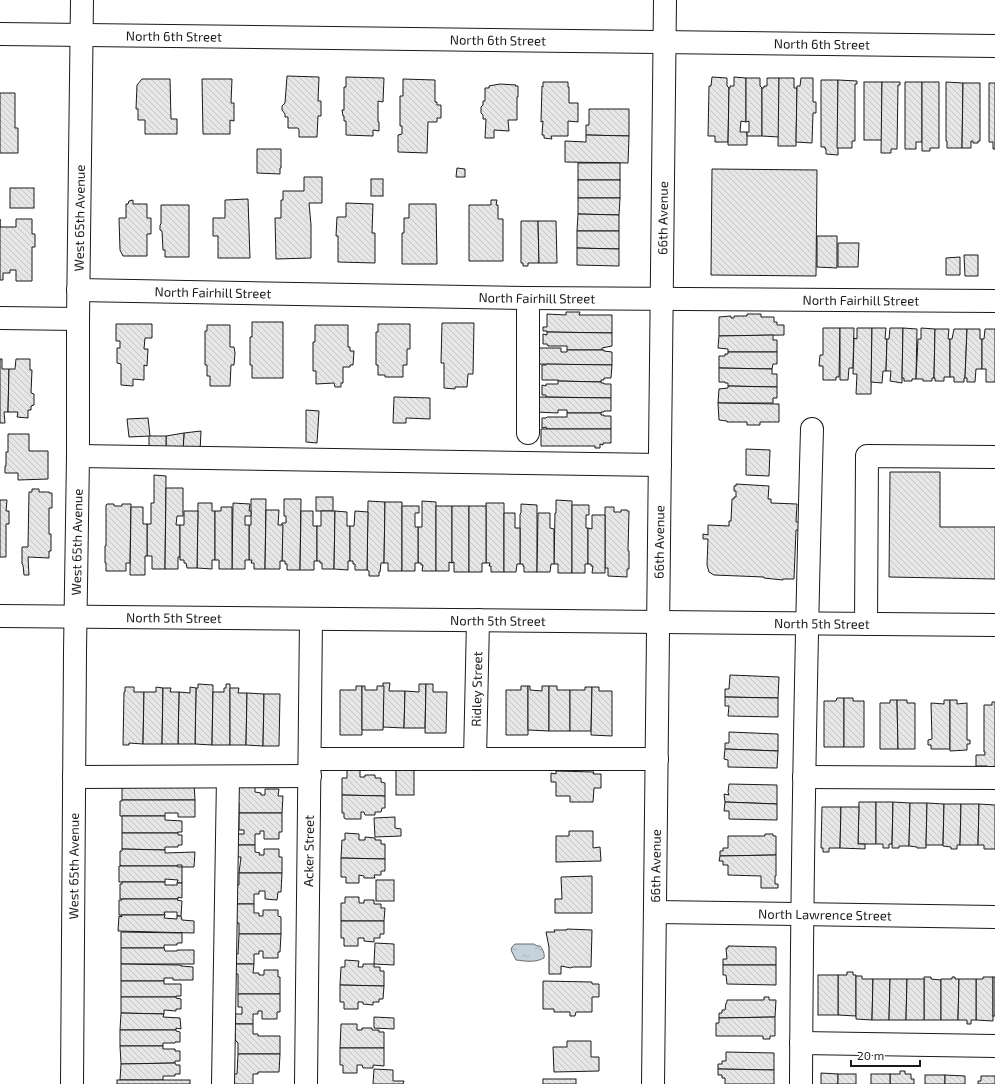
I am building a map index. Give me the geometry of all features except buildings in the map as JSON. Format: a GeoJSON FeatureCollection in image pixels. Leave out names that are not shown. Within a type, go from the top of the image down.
{"type":"FeatureCollection","features":[{"type":"Feature","properties":{"kind":"street","name":"West 65th Avenue"},"geometry":{"type":"LineString","coordinates":[[72,1084],[78,456],[78,290],[82,0]]}},
{"type":"Feature","properties":{"kind":"street","name":"66th Avenue"},"geometry":{"type":"LineString","coordinates":[[653,1084],[665,0]]}},
{"type":"Feature","properties":{"kind":"street","name":"North 6th Street"},"geometry":{"type":"LineString","coordinates":[[0,34],[995,46]]}},
{"type":"Feature","properties":{"kind":"street","name":"North Fairhill Street"},"geometry":{"type":"LineString","coordinates":[[78,290],[528,298],[995,301]]}},
{"type":"Feature","properties":{"kind":"street"},"geometry":{"type":"LineString","coordinates":[[528,298],[528,433]]}},
{"type":"Feature","properties":{"kind":"street"},"geometry":{"type":"LineString","coordinates":[[0,318],[78,319]]}},
{"type":"Feature","properties":{"kind":"street"},"geometry":{"type":"LineString","coordinates":[[801,1084],[804,777],[812,429]]}},
{"type":"Feature","properties":{"kind":"street"},"geometry":{"type":"LineString","coordinates":[[78,456],[660,465]]}},
{"type":"Feature","properties":{"kind":"street"},"geometry":{"type":"LineString","coordinates":[[866,624],[867,456],[995,457]]}},
{"type":"Feature","properties":{"kind":"street","name":"North 5th Street"},"geometry":{"type":"LineString","coordinates":[[0,616],[995,625]]}},
{"type":"Feature","properties":{"kind":"street","name":"Acker Street"},"geometry":{"type":"LineString","coordinates":[[306,1084],[311,619]]}},
{"type":"Feature","properties":{"kind":"street","name":"Ridley Street"},"geometry":{"type":"LineString","coordinates":[[475,759],[478,620]]}},
{"type":"Feature","properties":{"kind":"street"},"geometry":{"type":"LineString","coordinates":[[74,777],[228,777],[310,768],[475,759],[657,758]]}},
{"type":"Feature","properties":{"kind":"street"},"geometry":{"type":"LineString","coordinates":[[223,1084],[228,777]]}},
{"type":"Feature","properties":{"kind":"street"},"geometry":{"type":"LineString","coordinates":[[804,777],[995,778]]}},
{"type":"Feature","properties":{"kind":"street","name":"North Lawrence Street"},"geometry":{"type":"LineString","coordinates":[[655,912],[995,917]]}},
{"type":"Feature","properties":{"kind":"street"},"geometry":{"type":"LineString","coordinates":[[801,1043],[995,1046]]}},
{"type":"Feature","properties":{"kind":"water"},"geometry":{"type":"Polygon","coordinates":[[[515,944],[534,944],[540,946],[544,952],[544,958],[534,961],[516,960],[511,950],[515,944]]]}}]}
